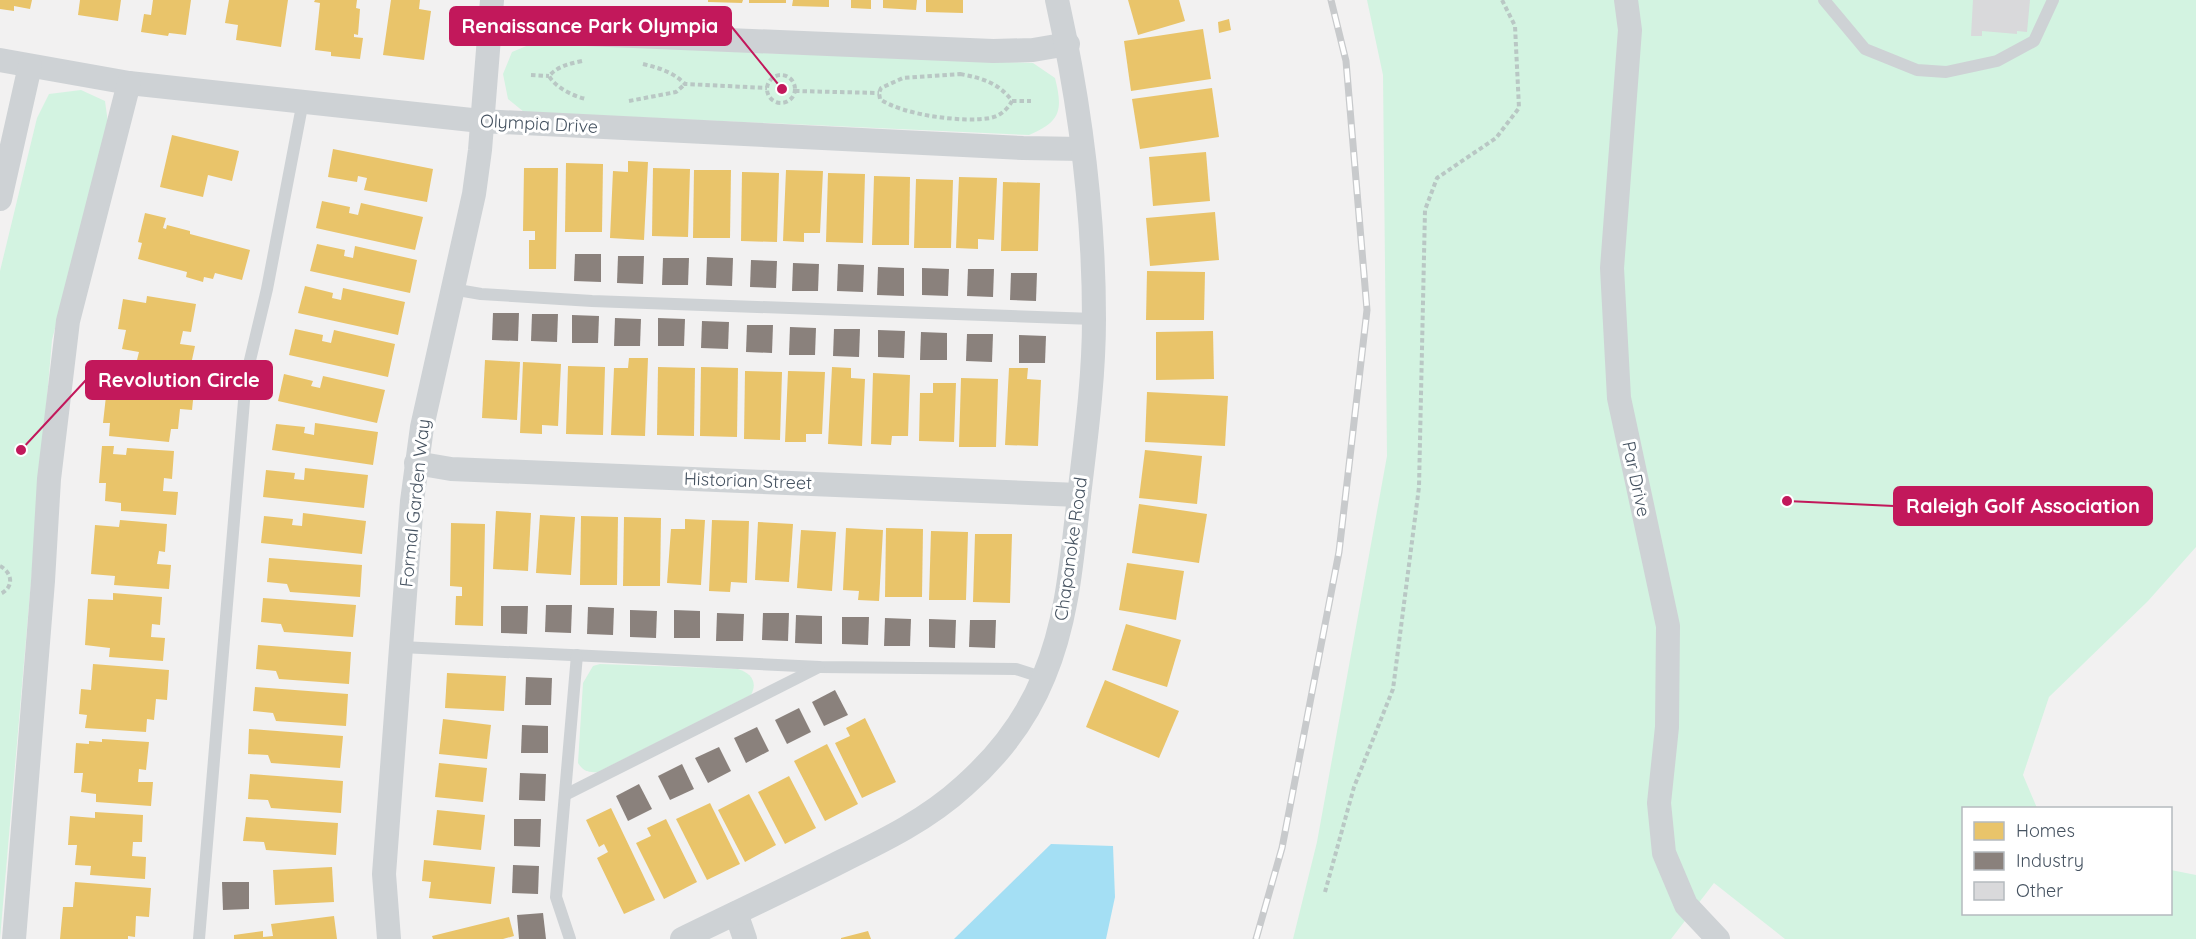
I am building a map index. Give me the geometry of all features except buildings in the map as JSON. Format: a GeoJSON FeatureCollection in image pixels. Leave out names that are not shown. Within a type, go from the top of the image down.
{"type":"FeatureCollection","features":[{"type":"Feature","properties":{"kind":"street","name":"Formal Garden Way"},"geometry":{"type":"LineString","coordinates":[[389,939],[384,874],[416,464],[422,427],[474,194],[480,150],[492,0]]}},
{"type":"Feature","properties":{"kind":"street","name":"Chapanoke Road"},"geometry":{"type":"LineString","coordinates":[[682,939],[890,837],[938,808],[965,786],[999,751],[1020,722],[1044,678],[1061,623],[1071,569],[1092,386],[1094,319],[1092,251],[1082,149],[1068,44],[1058,0]]}},
{"type":"Feature","properties":{"kind":"street","name":"Par Drive"},"geometry":{"type":"LineString","coordinates":[[1626,0],[1630,30],[1612,268],[1619,398],[1668,626],[1667,727],[1659,803],[1664,854],[1686,905],[1718,939]]}},
{"type":"Feature","properties":{"kind":"street"},"geometry":{"type":"LineString","coordinates":[[491,30],[993,51],[1033,50],[1068,44]]}},
{"type":"Feature","properties":{"kind":"street","name":"Olympia Drive"},"geometry":{"type":"LineString","coordinates":[[0,60],[129,83],[482,121],[1082,149]]}},
{"type":"Feature","properties":{"kind":"street"},"geometry":{"type":"LineString","coordinates":[[0,199],[30,66]]}},
{"type":"Feature","properties":{"kind":"street"},"geometry":{"type":"LineString","coordinates":[[14,939],[43,582],[49,479],[68,321],[129,83]]}},
{"type":"Feature","properties":{"kind":"street","name":"Historian Street"},"geometry":{"type":"LineString","coordinates":[[416,464],[450,469],[1079,495]]}},
{"type":"Feature","properties":{"kind":"street"},"geometry":{"type":"LineString","coordinates":[[736,913],[746,939]]}},
{"type":"Feature","properties":{"kind":"lane"},"geometry":{"type":"LineString","coordinates":[[1824,0],[1865,49],[1917,69],[1946,72],[1997,61],[2034,41],[2053,0]]}},
{"type":"Feature","properties":{"kind":"lane"},"geometry":{"type":"LineString","coordinates":[[199,939],[246,377],[267,289],[303,101]]}},
{"type":"Feature","properties":{"kind":"lane"},"geometry":{"type":"LineString","coordinates":[[452,290],[592,301],[1094,319]]}},
{"type":"Feature","properties":{"kind":"lane"},"geometry":{"type":"LineString","coordinates":[[401,647],[820,667],[1016,669],[1044,678]]}},
{"type":"Feature","properties":{"kind":"lane"},"geometry":{"type":"LineString","coordinates":[[570,939],[556,897],[577,655]]}},
{"type":"Feature","properties":{"kind":"lane"},"geometry":{"type":"LineString","coordinates":[[565,795],[820,667]]}},
{"type":"Feature","properties":{"kind":"path"},"geometry":{"type":"LineString","coordinates":[[1325,892],[1354,787],[1393,688],[1419,487],[1425,210],[1437,178],[1496,138],[1519,108],[1515,26],[1502,0]]}},
{"type":"Feature","properties":{"kind":"path"},"geometry":{"type":"LineString","coordinates":[[531,75],[549,76],[567,64],[586,60]]}},
{"type":"Feature","properties":{"kind":"path"},"geometry":{"type":"LineString","coordinates":[[641,63],[670,72],[685,84],[767,88]]}},
{"type":"Feature","properties":{"kind":"path"},"geometry":{"type":"LineString","coordinates":[[960,74],[992,82],[1004,90],[1012,101],[1002,113],[990,118],[958,118],[902,110],[885,103],[880,99],[879,93],[881,88],[903,78],[960,74]]}},
{"type":"Feature","properties":{"kind":"path"},"geometry":{"type":"LineString","coordinates":[[782,75],[793,82],[795,91],[791,99],[777,103],[769,97],[767,88],[774,77],[782,75]]}},
{"type":"Feature","properties":{"kind":"path"},"geometry":{"type":"LineString","coordinates":[[549,76],[553,83],[563,89],[590,100]]}},
{"type":"Feature","properties":{"kind":"path"},"geometry":{"type":"LineString","coordinates":[[622,102],[676,92],[685,84]]}},
{"type":"Feature","properties":{"kind":"path"},"geometry":{"type":"LineString","coordinates":[[795,91],[879,93]]}},
{"type":"Feature","properties":{"kind":"path"},"geometry":{"type":"LineString","coordinates":[[1012,101],[1030,101]]}},
{"type":"Feature","properties":{"kind":"path"},"geometry":{"type":"LineString","coordinates":[[0,566],[7,570],[11,579],[8,588],[0,594]]}},
{"type":"Feature","properties":{"kind":"green space"},"geometry":{"type":"Polygon","coordinates":[[[1367,0],[2196,0],[2196,547],[2148,601],[2049,697],[2023,775],[2037,807],[1962,807],[1962,915],[2172,915],[2172,870],[2196,875],[2196,939],[1785,939],[1714,883],[1671,939],[1293,939],[1317,842],[1387,456],[1383,75],[1367,0]]]}},
{"type":"Feature","properties":{"kind":"green space"},"geometry":{"type":"Polygon","coordinates":[[[536,42],[1033,63],[1055,78],[1059,107],[1057,114],[1048,125],[1029,135],[524,112],[508,99],[503,74],[512,52],[536,42]]]}},
{"type":"Feature","properties":{"kind":"green space"},"geometry":{"type":"Polygon","coordinates":[[[81,90],[105,101],[108,123],[52,340],[0,939],[0,271],[37,118],[49,94],[81,90]]]}},
{"type":"Feature","properties":{"kind":"green space"},"geometry":{"type":"Polygon","coordinates":[[[600,664],[738,669],[750,676],[754,686],[751,695],[598,772],[592,772],[584,770],[578,763],[583,683],[593,666],[600,664]]]}},
{"type":"Feature","properties":{"kind":"water"},"geometry":{"type":"Polygon","coordinates":[[[1051,844],[1113,846],[1115,897],[1106,939],[954,939],[1051,844]]]}},
{"type":"Feature","properties":{"kind":"railway"},"geometry":{"type":"LineString","coordinates":[[1256,939],[1282,848],[1339,552],[1367,310],[1346,61],[1331,0]]}},
{"type":"Feature","properties":{"kind":"place","name":"Renaissance Park Olympia"},"geometry":{"type":"Point","coordinates":[782,89]}},
{"type":"Feature","properties":{"kind":"place","name":"Revolution Circle"},"geometry":{"type":"Point","coordinates":[21,450]}},
{"type":"Feature","properties":{"kind":"place","name":"Raleigh Golf Association"},"geometry":{"type":"Point","coordinates":[1787,501]}}]}
